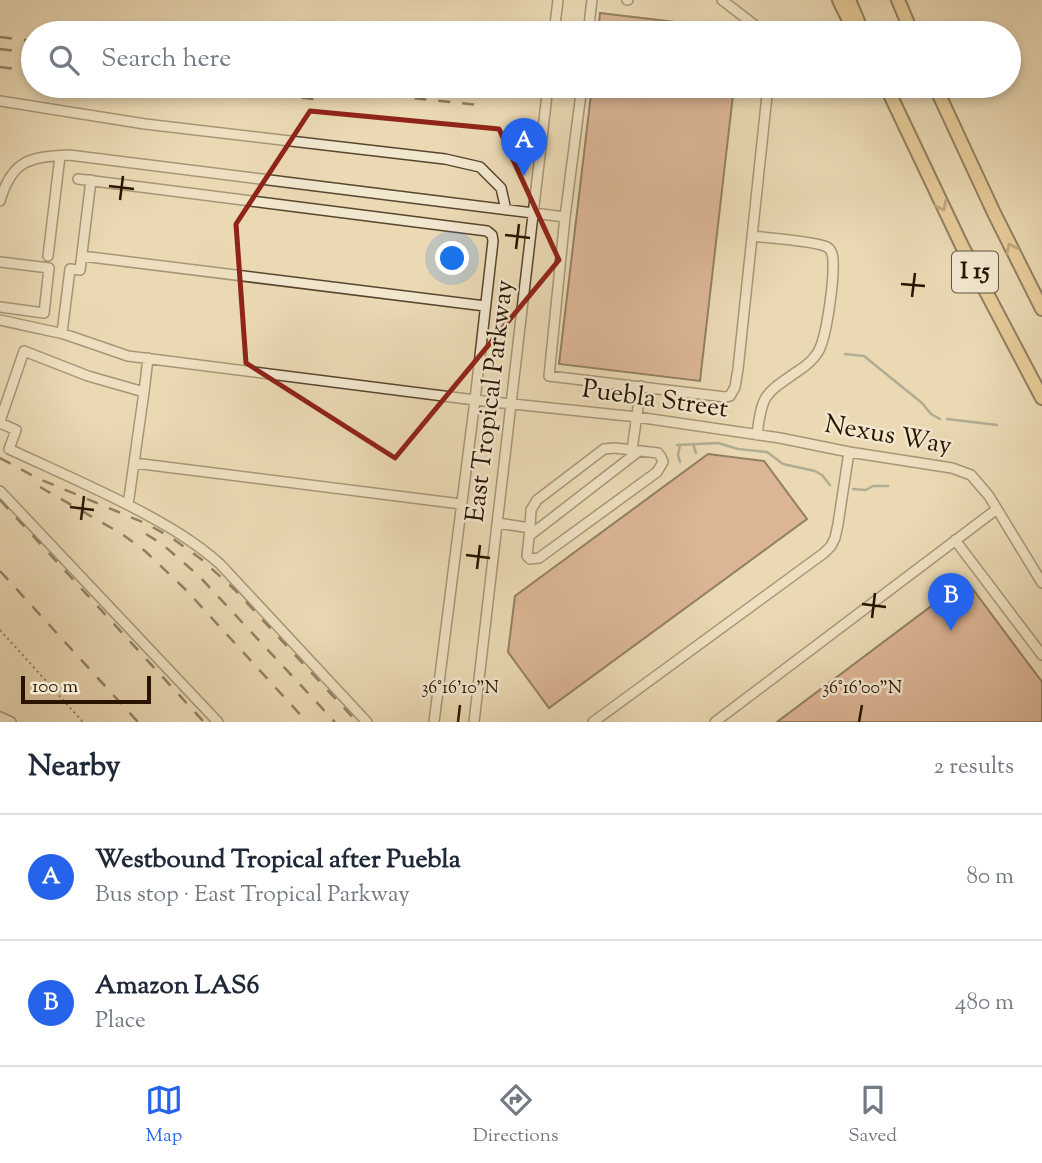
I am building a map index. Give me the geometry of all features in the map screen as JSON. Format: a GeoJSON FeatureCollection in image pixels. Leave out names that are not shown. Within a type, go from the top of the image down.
{"type":"FeatureCollection","features":[{"type":"Feature","properties":{"kind":"highway"},"geometry":{"type":"LineString","coordinates":[[839,0],[849,21]]}},
{"type":"Feature","properties":{"kind":"highway"},"geometry":{"type":"LineString","coordinates":[[849,0],[858,21]]}},
{"type":"Feature","properties":{"kind":"highway"},"geometry":{"type":"LineString","coordinates":[[898,0],[907,21]]}},
{"type":"Feature","properties":{"kind":"highway","name":"I 15"},"geometry":{"type":"LineString","coordinates":[[890,98],[976,275],[1042,398]]}},
{"type":"Feature","properties":{"kind":"highway","name":"I 15"},"geometry":{"type":"LineString","coordinates":[[940,98],[1042,309]]}},
{"type":"Feature","properties":{"kind":"street"},"geometry":{"type":"LineString","coordinates":[[555,21],[558,0]]}},
{"type":"Feature","properties":{"kind":"street"},"geometry":{"type":"LineString","coordinates":[[589,21],[592,0]]}},
{"type":"Feature","properties":{"kind":"street"},"geometry":{"type":"LineString","coordinates":[[722,0],[749,21]]}},
{"type":"Feature","properties":{"kind":"street","name":"East Tropical Parkway"},"geometry":{"type":"LineString","coordinates":[[474,722],[547,98]]}},
{"type":"Feature","properties":{"kind":"street"},"geometry":{"type":"LineString","coordinates":[[580,98],[549,376],[725,397],[730,396],[735,387],[738,369],[767,98]]}},
{"type":"Feature","properties":{"kind":"street"},"geometry":{"type":"LineString","coordinates":[[0,101],[145,124],[445,159],[480,167],[501,188],[506,210]]}},
{"type":"Feature","properties":{"kind":"street"},"geometry":{"type":"LineString","coordinates":[[0,201],[5,184],[14,170],[25,162],[44,156],[60,156],[565,217]]}},
{"type":"Feature","properties":{"kind":"street"},"geometry":{"type":"LineString","coordinates":[[48,256],[60,156]]}},
{"type":"Feature","properties":{"kind":"street"},"geometry":{"type":"LineString","coordinates":[[0,172],[14,170]]}},
{"type":"Feature","properties":{"kind":"street"},"geometry":{"type":"LineString","coordinates":[[78,179],[487,231],[492,235],[475,400],[434,722]]}},
{"type":"Feature","properties":{"kind":"street"},"geometry":{"type":"LineString","coordinates":[[62,333],[70,269],[80,270],[91,180]]}},
{"type":"Feature","properties":{"kind":"street"},"geometry":{"type":"LineString","coordinates":[[752,236],[827,247],[832,251],[834,261],[828,315],[818,352],[809,364],[770,391],[759,413],[757,435]]}},
{"type":"Feature","properties":{"kind":"street"},"geometry":{"type":"LineString","coordinates":[[82,256],[485,306]]}},
{"type":"Feature","properties":{"kind":"street"},"geometry":{"type":"LineString","coordinates":[[0,262],[49,268],[44,313],[0,307]]}},
{"type":"Feature","properties":{"kind":"street","name":"Puebla Street"},"geometry":{"type":"LineString","coordinates":[[0,320],[62,333],[128,356],[475,400],[637,416],[793,441]]}},
{"type":"Feature","properties":{"kind":"street"},"geometry":{"type":"LineString","coordinates":[[144,392],[88,376],[24,351],[0,422],[16,430],[9,449],[128,505],[202,548],[367,722]]}},
{"type":"Feature","properties":{"kind":"street"},"geometry":{"type":"LineString","coordinates":[[128,505],[148,358]]}},
{"type":"Feature","properties":{"kind":"street"},"geometry":{"type":"LineString","coordinates":[[636,450],[641,386]]}},
{"type":"Feature","properties":{"kind":"street","name":"Nexus Way"},"geometry":{"type":"LineString","coordinates":[[793,441],[951,468],[971,475],[997,509],[1042,583]]}},
{"type":"Feature","properties":{"kind":"street"},"geometry":{"type":"LineString","coordinates":[[604,449],[636,450],[658,453],[663,462],[657,472],[539,558],[530,559],[527,556],[531,510],[537,499],[604,449]]}},
{"type":"Feature","properties":{"kind":"street"},"geometry":{"type":"LineString","coordinates":[[529,532],[636,450]]}},
{"type":"Feature","properties":{"kind":"street"},"geometry":{"type":"LineString","coordinates":[[593,722],[831,546],[838,524],[849,452]]}},
{"type":"Feature","properties":{"kind":"street"},"geometry":{"type":"LineString","coordinates":[[134,463],[461,504]]}},
{"type":"Feature","properties":{"kind":"street"},"geometry":{"type":"LineString","coordinates":[[0,491],[218,722]]}},
{"type":"Feature","properties":{"kind":"street"},"geometry":{"type":"LineString","coordinates":[[715,722],[997,509]]}},
{"type":"Feature","properties":{"kind":"street"},"geometry":{"type":"LineString","coordinates":[[498,523],[529,532]]}},
{"type":"Feature","properties":{"kind":"street"},"geometry":{"type":"LineString","coordinates":[[955,540],[1042,655]]}},
{"type":"Feature","properties":{"kind":"street"},"geometry":{"type":"LineString","coordinates":[[0,717],[11,722]]}},
{"type":"Feature","properties":{"kind":"path"},"geometry":{"type":"LineString","coordinates":[[0,630],[83,722]]}},
{"type":"Feature","properties":{"kind":"highlighted area"},"geometry":{"type":"Polygon","coordinates":[[[310,111],[499,129],[559,260],[395,458],[246,363],[236,224],[310,111]]]}},
{"type":"Feature","properties":{"kind":"building"},"geometry":{"type":"Polygon","coordinates":[[[600,13],[668,21],[599,21],[600,13]]]}},
{"type":"Feature","properties":{"kind":"building"},"geometry":{"type":"Polygon","coordinates":[[[591,98],[733,98],[700,381],[559,364],[591,98]]]}},
{"type":"Feature","properties":{"kind":"building"},"geometry":{"type":"Polygon","coordinates":[[[708,454],[764,461],[807,519],[549,708],[508,652],[515,596],[708,454]]]}},
{"type":"Feature","properties":{"kind":"building"},"geometry":{"type":"Polygon","coordinates":[[[966,580],[1042,682],[1042,722],[777,722],[966,580]]]}},
{"type":"Feature","properties":{"kind":"waterway"},"geometry":{"type":"LineString","coordinates":[[845,354],[864,356],[940,419]]}},
{"type":"Feature","properties":{"kind":"waterway"},"geometry":{"type":"LineString","coordinates":[[947,419],[997,425]]}},
{"type":"Feature","properties":{"kind":"waterway"},"geometry":{"type":"LineString","coordinates":[[677,445],[718,443],[738,449],[767,452],[783,464],[815,471],[830,485]]}},
{"type":"Feature","properties":{"kind":"waterway"},"geometry":{"type":"LineString","coordinates":[[693,444],[696,453]]}},
{"type":"Feature","properties":{"kind":"waterway"},"geometry":{"type":"LineString","coordinates":[[680,445],[680,462]]}},
{"type":"Feature","properties":{"kind":"waterway"},"geometry":{"type":"LineString","coordinates":[[853,489],[866,490],[873,486],[888,486]]}},
{"type":"Feature","properties":{"kind":"railway"},"geometry":{"type":"LineString","coordinates":[[0,37],[21,40]]}},
{"type":"Feature","properties":{"kind":"railway"},"geometry":{"type":"LineString","coordinates":[[0,49],[21,52]]}},
{"type":"Feature","properties":{"kind":"railway"},"geometry":{"type":"LineString","coordinates":[[0,67],[21,70]]}},
{"type":"Feature","properties":{"kind":"railway"},"geometry":{"type":"LineString","coordinates":[[304,98],[314,99]]}},
{"type":"Feature","properties":{"kind":"railway"},"geometry":{"type":"LineString","coordinates":[[412,98],[480,105]]}},
{"type":"Feature","properties":{"kind":"railway"},"geometry":{"type":"LineString","coordinates":[[0,458],[37,478],[147,524],[201,559],[235,590],[357,722]]}},
{"type":"Feature","properties":{"kind":"railway"},"geometry":{"type":"LineString","coordinates":[[40,487],[122,534],[145,551],[187,591],[307,722]]}},
{"type":"Feature","properties":{"kind":"railway"},"geometry":{"type":"LineString","coordinates":[[0,500],[204,722]]}},
{"type":"Feature","properties":{"kind":"railway"},"geometry":{"type":"LineString","coordinates":[[146,534],[199,576],[335,722]]}},
{"type":"Feature","properties":{"kind":"railway"},"geometry":{"type":"LineString","coordinates":[[0,571],[138,722]]}},
{"type":"Feature","properties":{"kind":"place","name":"Westbound Tropical after Puebla"},"geometry":{"type":"Point","coordinates":[524,176]}},
{"type":"Feature","properties":{"kind":"place","name":"Amazon LAS6"},"geometry":{"type":"Point","coordinates":[951,631]}}]}
